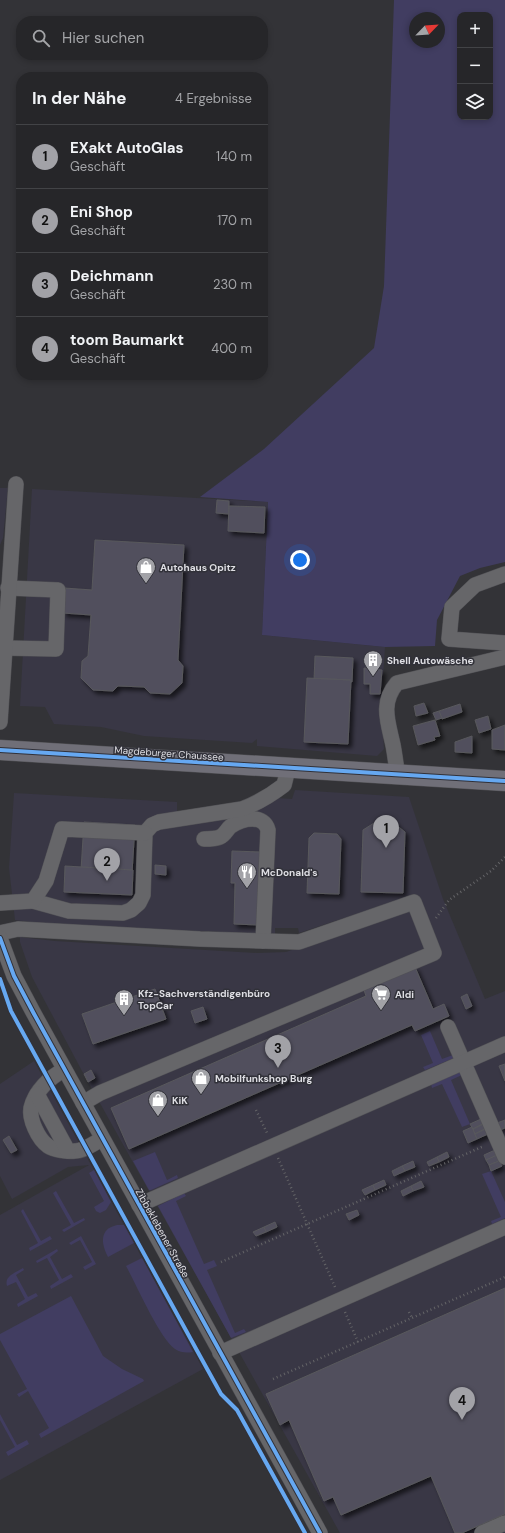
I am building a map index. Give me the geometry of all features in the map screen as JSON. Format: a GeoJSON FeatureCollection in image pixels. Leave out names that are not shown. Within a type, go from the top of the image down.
{"type":"FeatureCollection","features":[{"type":"Feature","properties":{"kind":"main road","name":"Magdeburger Chaussee"},"geometry":{"type":"LineString","coordinates":[[0,750],[398,776],[505,781]]}},
{"type":"Feature","properties":{"kind":"street"},"geometry":{"type":"LineString","coordinates":[[0,722],[5,592],[16,484]]}},
{"type":"Feature","properties":{"kind":"street"},"geometry":{"type":"LineString","coordinates":[[505,574],[475,585],[452,607],[448,639],[505,643]]}},
{"type":"Feature","properties":{"kind":"street"},"geometry":{"type":"LineString","coordinates":[[4,648],[56,649],[58,590],[5,592]]}},
{"type":"Feature","properties":{"kind":"street"},"geometry":{"type":"LineString","coordinates":[[398,776],[393,744],[386,722],[388,699],[391,690],[397,683],[505,657]]}},
{"type":"Feature","properties":{"kind":"street"},"geometry":{"type":"LineString","coordinates":[[0,903],[33,901],[69,911],[122,913],[132,910],[139,903],[143,895],[145,833],[152,825],[159,822],[242,809],[252,805],[284,785],[288,769]]}},
{"type":"Feature","properties":{"kind":"street"},"geometry":{"type":"LineString","coordinates":[[204,839],[219,838],[231,826],[253,819],[258,818],[266,824],[268,830],[263,941]]}},
{"type":"Feature","properties":{"kind":"street"},"geometry":{"type":"LineString","coordinates":[[33,901],[46,881],[62,829],[145,833]]}},
{"type":"Feature","properties":{"kind":"street"},"geometry":{"type":"LineString","coordinates":[[0,933],[18,929],[299,942],[414,902],[434,953],[100,1093],[83,1102]]}},
{"type":"Feature","properties":{"kind":"street","name":"Zibbeklebener Straße"},"geometry":{"type":"LineString","coordinates":[[0,938],[14,976],[64,1070],[320,1533]]}},
{"type":"Feature","properties":{"kind":"street"},"geometry":{"type":"LineString","coordinates":[[448,1026],[505,1157]]}},
{"type":"Feature","properties":{"kind":"street"},"geometry":{"type":"LineString","coordinates":[[139,1205],[505,1044]]}},
{"type":"Feature","properties":{"kind":"street"},"geometry":{"type":"LineString","coordinates":[[64,1070],[55,1075],[37,1094],[31,1107],[31,1119],[42,1140],[49,1147],[76,1152],[102,1139]]}},
{"type":"Feature","properties":{"kind":"street"},"geometry":{"type":"LineString","coordinates":[[220,1354],[505,1227]]}},
{"type":"Feature","properties":{"kind":"street"},"geometry":{"type":"LineString","coordinates":[[482,1533],[505,1523]]}},
{"type":"Feature","properties":{"kind":"path"},"geometry":{"type":"LineString","coordinates":[[427,934],[449,900],[491,871],[505,857]]}},
{"type":"Feature","properties":{"kind":"path"},"geometry":{"type":"LineString","coordinates":[[256,1110],[358,1342]]}},
{"type":"Feature","properties":{"kind":"path"},"geometry":{"type":"LineString","coordinates":[[221,1262],[497,1140]]}},
{"type":"Feature","properties":{"kind":"path"},"geometry":{"type":"LineString","coordinates":[[272,1379],[505,1277]]}},
{"type":"Feature","properties":{"kind":"path"},"geometry":{"type":"LineString","coordinates":[[442,1299],[444,1304]]}},
{"type":"Feature","properties":{"kind":"path"},"geometry":{"type":"LineString","coordinates":[[409,1312],[412,1318]]}},
{"type":"Feature","properties":{"kind":"path"},"geometry":{"type":"LineString","coordinates":[[303,1360],[305,1365]]}},
{"type":"Feature","properties":{"kind":"shaded area"},"geometry":{"type":"Polygon","coordinates":[[[394,0],[505,0],[505,562],[480,568],[460,576],[437,620],[435,646],[385,647],[262,635],[268,502],[200,497],[264,449],[374,348],[384,286],[394,0]]]}},
{"type":"Feature","properties":{"kind":"shaded area"},"geometry":{"type":"Polygon","coordinates":[[[0,488],[8,488],[3,538],[0,545],[0,488]]]}},
{"type":"Feature","properties":{"kind":"shaded area","name":"Autohaus Opitz"},"geometry":{"type":"Polygon","coordinates":[[[32,489],[268,502],[262,635],[385,647],[381,707],[384,749],[377,756],[257,746],[257,739],[252,743],[144,736],[101,727],[54,724],[45,707],[20,706],[32,489]]]}},
{"type":"Feature","properties":{"kind":"shaded area"},"geometry":{"type":"Polygon","coordinates":[[[295,790],[409,797],[443,899],[485,999],[505,991],[505,1533],[340,1533],[82,1071],[32,977],[20,942],[20,937],[55,941],[258,953],[286,952],[344,932],[344,918],[299,933],[298,928],[275,928],[275,934],[59,926],[15,920],[9,868],[14,793],[177,802],[177,826],[277,798],[292,799],[295,790]]]}},
{"type":"Feature","properties":{"kind":"shaded area"},"geometry":{"type":"Polygon","coordinates":[[[430,1031],[442,1059],[453,1055],[454,1058],[425,1070],[423,1067],[433,1063],[421,1035],[430,1031]]]}},
{"type":"Feature","properties":{"kind":"shaded area"},"geometry":{"type":"Polygon","coordinates":[[[34,1061],[203,1369],[0,1480],[0,1215],[89,1165],[68,1167],[12,1199],[0,1176],[0,1084],[34,1061]]]}},
{"type":"Feature","properties":{"kind":"shaded area"},"geometry":{"type":"Polygon","coordinates":[[[460,1072],[462,1075],[451,1080],[470,1124],[462,1127],[442,1084],[432,1088],[431,1084],[460,1072]]]}},
{"type":"Feature","properties":{"kind":"shaded area"},"geometry":{"type":"Polygon","coordinates":[[[155,1152],[167,1180],[177,1175],[178,1178],[149,1190],[133,1161],[155,1152]]]}},
{"type":"Feature","properties":{"kind":"shaded area"},"geometry":{"type":"Polygon","coordinates":[[[94,1170],[111,1202],[106,1210],[100,1213],[96,1211],[94,1207],[104,1201],[89,1173],[94,1170]]]}},
{"type":"Feature","properties":{"kind":"shaded area"},"geometry":{"type":"Polygon","coordinates":[[[491,1171],[505,1202],[505,1218],[492,1224],[491,1221],[501,1217],[482,1174],[491,1171]]]}},
{"type":"Feature","properties":{"kind":"shaded area"},"geometry":{"type":"Polygon","coordinates":[[[56,1191],[74,1223],[84,1218],[85,1220],[64,1232],[62,1230],[71,1225],[53,1193],[56,1191]]]}},
{"type":"Feature","properties":{"kind":"shaded area"},"geometry":{"type":"Polygon","coordinates":[[[184,1193],[186,1196],[176,1201],[204,1264],[214,1260],[217,1266],[207,1270],[235,1333],[244,1329],[246,1332],[231,1338],[158,1206],[184,1193]]]}},
{"type":"Feature","properties":{"kind":"shaded area"},"geometry":{"type":"Polygon","coordinates":[[[23,1209],[41,1241],[50,1236],[52,1239],[30,1251],[29,1248],[38,1243],[21,1211],[23,1209]]]}},
{"type":"Feature","properties":{"kind":"shaded area"},"geometry":{"type":"Polygon","coordinates":[[[124,1225],[134,1243],[108,1257],[103,1242],[104,1233],[111,1227],[124,1225]]]}},
{"type":"Feature","properties":{"kind":"shaded area"},"geometry":{"type":"Polygon","coordinates":[[[81,1236],[96,1264],[85,1270],[83,1267],[92,1262],[80,1240],[71,1245],[69,1243],[81,1236]]]}},
{"type":"Feature","properties":{"kind":"shaded area"},"geometry":{"type":"Polygon","coordinates":[[[57,1249],[58,1251],[50,1257],[62,1279],[71,1274],[73,1277],[51,1289],[50,1286],[59,1280],[47,1258],[37,1263],[36,1261],[57,1249]]]}},
{"type":"Feature","properties":{"kind":"shaded area"},"geometry":{"type":"Polygon","coordinates":[[[142,1258],[193,1352],[188,1353],[175,1349],[162,1334],[156,1323],[126,1266],[142,1258]]]}},
{"type":"Feature","properties":{"kind":"shaded area"},"geometry":{"type":"Polygon","coordinates":[[[23,1268],[24,1270],[16,1275],[28,1297],[36,1293],[38,1296],[18,1307],[17,1304],[25,1299],[16,1282],[7,1286],[6,1283],[11,1275],[23,1268]]]}},
{"type":"Feature","properties":{"kind":"shaded area"},"geometry":{"type":"Polygon","coordinates":[[[71,1296],[103,1356],[122,1369],[143,1379],[144,1381],[41,1438],[39,1434],[49,1428],[28,1391],[19,1397],[17,1394],[27,1389],[0,1340],[0,1334],[71,1296]]]}},
{"type":"Feature","properties":{"kind":"shaded area"},"geometry":{"type":"Polygon","coordinates":[[[0,1414],[17,1445],[27,1440],[29,1444],[8,1456],[6,1452],[15,1447],[0,1420],[0,1414]]]}},
{"type":"Feature","properties":{"kind":"building"},"geometry":{"type":"Polygon","coordinates":[[[217,500],[229,501],[229,514],[216,513],[217,500]]]}},
{"type":"Feature","properties":{"kind":"building"},"geometry":{"type":"Polygon","coordinates":[[[229,506],[265,507],[264,533],[228,531],[229,506]]]}},
{"type":"Feature","properties":{"kind":"building"},"geometry":{"type":"Polygon","coordinates":[[[95,540],[184,545],[178,660],[183,666],[182,683],[170,694],[150,693],[144,687],[118,686],[113,691],[93,690],[81,678],[82,661],[88,656],[91,615],[63,613],[64,588],[92,590],[95,540]]]}},
{"type":"Feature","properties":{"kind":"building"},"geometry":{"type":"Polygon","coordinates":[[[315,656],[353,658],[352,682],[314,680],[315,656]]]}},
{"type":"Feature","properties":{"kind":"building","name":"Shell Autowäsche"},"geometry":{"type":"Polygon","coordinates":[[[364,668],[382,670],[380,694],[370,694],[370,684],[364,684],[364,668]]]}},
{"type":"Feature","properties":{"kind":"building"},"geometry":{"type":"Polygon","coordinates":[[[307,678],[351,680],[348,744],[304,742],[307,678]]]}},
{"type":"Feature","properties":{"kind":"building"},"geometry":{"type":"Polygon","coordinates":[[[424,703],[428,713],[416,716],[414,706],[424,703]]]}},
{"type":"Feature","properties":{"kind":"building"},"geometry":{"type":"Polygon","coordinates":[[[460,704],[462,712],[442,719],[439,711],[460,704]]]}},
{"type":"Feature","properties":{"kind":"building"},"geometry":{"type":"Polygon","coordinates":[[[439,711],[442,718],[436,720],[433,713],[439,711]]]}},
{"type":"Feature","properties":{"kind":"building"},"geometry":{"type":"Polygon","coordinates":[[[488,716],[491,729],[479,733],[475,720],[488,716]]]}},
{"type":"Feature","properties":{"kind":"building"},"geometry":{"type":"Polygon","coordinates":[[[435,720],[440,736],[434,737],[435,740],[418,745],[413,726],[435,720]]]}},
{"type":"Feature","properties":{"kind":"building"},"geometry":{"type":"Polygon","coordinates":[[[505,725],[505,750],[492,749],[492,730],[505,725]]]}},
{"type":"Feature","properties":{"kind":"building"},"geometry":{"type":"Polygon","coordinates":[[[472,736],[472,753],[455,752],[455,742],[472,736]]]}},
{"type":"Feature","properties":{"kind":"building"},"geometry":{"type":"Polygon","coordinates":[[[385,816],[405,832],[403,893],[361,892],[363,830],[385,816]]]}},
{"type":"Feature","properties":{"kind":"building"},"geometry":{"type":"Polygon","coordinates":[[[84,822],[135,825],[132,873],[81,870],[84,822]]]}},
{"type":"Feature","properties":{"kind":"building"},"geometry":{"type":"Polygon","coordinates":[[[314,833],[337,834],[341,839],[339,894],[307,893],[309,838],[314,833]]]}},
{"type":"Feature","properties":{"kind":"building","name":"McDonald's"},"geometry":{"type":"Polygon","coordinates":[[[232,851],[261,852],[259,925],[234,924],[235,883],[231,883],[232,851]]]}},
{"type":"Feature","properties":{"kind":"building"},"geometry":{"type":"Polygon","coordinates":[[[155,865],[166,866],[166,875],[155,874],[155,865]]]}},
{"type":"Feature","properties":{"kind":"building"},"geometry":{"type":"Polygon","coordinates":[[[65,866],[133,870],[132,895],[64,892],[65,866]]]}},
{"type":"Feature","properties":{"kind":"building"},"geometry":{"type":"Polygon","coordinates":[[[415,967],[433,1009],[444,1004],[449,1016],[415,1031],[412,1025],[129,1149],[111,1108],[366,996],[364,990],[415,967]]]}},
{"type":"Feature","properties":{"kind":"building","name":"Kfz-Sachverständigenbüro TopCar"},"geometry":{"type":"Polygon","coordinates":[[[155,989],[166,1019],[93,1044],[82,1014],[155,989]]]}},
{"type":"Feature","properties":{"kind":"building"},"geometry":{"type":"Polygon","coordinates":[[[467,994],[472,1006],[466,1009],[461,997],[467,994]]]}},
{"type":"Feature","properties":{"kind":"building"},"geometry":{"type":"Polygon","coordinates":[[[203,1007],[207,1019],[195,1023],[191,1011],[203,1007]]]}},
{"type":"Feature","properties":{"kind":"building"},"geometry":{"type":"Polygon","coordinates":[[[505,1064],[505,1081],[499,1066],[505,1064]]]}},
{"type":"Feature","properties":{"kind":"building"},"geometry":{"type":"Polygon","coordinates":[[[91,1070],[95,1078],[88,1082],[84,1074],[91,1070]]]}},
{"type":"Feature","properties":{"kind":"building"},"geometry":{"type":"Polygon","coordinates":[[[481,1119],[483,1124],[473,1129],[470,1124],[481,1119]]]}},
{"type":"Feature","properties":{"kind":"building"},"geometry":{"type":"Polygon","coordinates":[[[505,1120],[505,1128],[500,1130],[497,1123],[505,1120]]]}},
{"type":"Feature","properties":{"kind":"building"},"geometry":{"type":"Polygon","coordinates":[[[483,1124],[485,1129],[475,1134],[473,1129],[483,1124]]]}},
{"type":"Feature","properties":{"kind":"building"},"geometry":{"type":"Polygon","coordinates":[[[472,1127],[477,1139],[468,1143],[463,1131],[472,1127]]]}},
{"type":"Feature","properties":{"kind":"building"},"geometry":{"type":"Polygon","coordinates":[[[485,1129],[488,1134],[477,1139],[475,1134],[485,1129]]]}},
{"type":"Feature","properties":{"kind":"building"},"geometry":{"type":"Polygon","coordinates":[[[9,1136],[17,1150],[11,1153],[3,1140],[9,1136]]]}},
{"type":"Feature","properties":{"kind":"building"},"geometry":{"type":"Polygon","coordinates":[[[495,1150],[497,1155],[486,1160],[484,1155],[495,1150]]]}},
{"type":"Feature","properties":{"kind":"building"},"geometry":{"type":"Polygon","coordinates":[[[447,1152],[449,1157],[439,1162],[437,1157],[447,1152]]]}},
{"type":"Feature","properties":{"kind":"building"},"geometry":{"type":"Polygon","coordinates":[[[497,1155],[499,1161],[489,1165],[486,1160],[497,1155]]]}},
{"type":"Feature","properties":{"kind":"building"},"geometry":{"type":"Polygon","coordinates":[[[437,1157],[439,1162],[429,1166],[427,1162],[437,1157]]]}},
{"type":"Feature","properties":{"kind":"building"},"geometry":{"type":"Polygon","coordinates":[[[413,1161],[415,1167],[405,1171],[402,1166],[413,1161]]]}},
{"type":"Feature","properties":{"kind":"building"},"geometry":{"type":"Polygon","coordinates":[[[499,1161],[502,1166],[491,1171],[489,1165],[499,1161]]]}},
{"type":"Feature","properties":{"kind":"building"},"geometry":{"type":"Polygon","coordinates":[[[402,1166],[405,1171],[394,1176],[392,1171],[402,1166]]]}},
{"type":"Feature","properties":{"kind":"building"},"geometry":{"type":"Polygon","coordinates":[[[384,1180],[386,1185],[375,1190],[373,1185],[384,1180]]]}},
{"type":"Feature","properties":{"kind":"building"},"geometry":{"type":"Polygon","coordinates":[[[421,1181],[424,1187],[413,1191],[411,1186],[421,1181]]]}},
{"type":"Feature","properties":{"kind":"building"},"geometry":{"type":"Polygon","coordinates":[[[373,1185],[375,1190],[365,1195],[362,1190],[373,1185]]]}},
{"type":"Feature","properties":{"kind":"building"},"geometry":{"type":"Polygon","coordinates":[[[411,1186],[413,1191],[403,1196],[401,1191],[411,1186]]]}},
{"type":"Feature","properties":{"kind":"building"},"geometry":{"type":"Polygon","coordinates":[[[357,1210],[359,1215],[349,1220],[346,1214],[357,1210]]]}},
{"type":"Feature","properties":{"kind":"building"},"geometry":{"type":"Polygon","coordinates":[[[275,1222],[277,1227],[266,1232],[264,1227],[275,1222]]]}},
{"type":"Feature","properties":{"kind":"building"},"geometry":{"type":"Polygon","coordinates":[[[264,1227],[266,1232],[256,1236],[253,1232],[264,1227]]]}},
{"type":"Feature","properties":{"kind":"building"},"geometry":{"type":"Polygon","coordinates":[[[505,1288],[505,1514],[462,1533],[455,1533],[431,1476],[341,1515],[333,1497],[324,1501],[289,1420],[280,1425],[266,1394],[505,1288]]]}},
{"type":"Feature","properties":{"kind":"cycle path"},"geometry":{"type":"LineString","coordinates":[[0,750],[505,781]]}},
{"type":"Feature","properties":{"kind":"cycle path"},"geometry":{"type":"LineString","coordinates":[[0,938],[14,976],[33,1012],[320,1533]]}},
{"type":"Feature","properties":{"kind":"cycle path"},"geometry":{"type":"LineString","coordinates":[[0,979],[11,1011],[200,1356],[221,1394],[237,1410],[305,1533]]}},
{"type":"Feature","properties":{"kind":"place","name":"Autohaus Opitz"},"geometry":{"type":"Point","coordinates":[146,584]}},
{"type":"Feature","properties":{"kind":"place","name":"Shell Autowäsche"},"geometry":{"type":"Point","coordinates":[373,677]}},
{"type":"Feature","properties":{"kind":"place","name":"EXakt AutoGlas"},"geometry":{"type":"Point","coordinates":[386,848]}},
{"type":"Feature","properties":{"kind":"place","name":"Eni Shop"},"geometry":{"type":"Point","coordinates":[107,881]}},
{"type":"Feature","properties":{"kind":"place","name":"McDonald's"},"geometry":{"type":"Point","coordinates":[247,889]}},
{"type":"Feature","properties":{"kind":"place","name":"Aldi"},"geometry":{"type":"Point","coordinates":[381,1011]}},
{"type":"Feature","properties":{"kind":"place","name":"Kfz-Sachverständigenbüro TopCar"},"geometry":{"type":"Point","coordinates":[124,1016]}},
{"type":"Feature","properties":{"kind":"place","name":"Deichmann"},"geometry":{"type":"Point","coordinates":[278,1068]}},
{"type":"Feature","properties":{"kind":"place","name":"Mobilfunkshop Burg"},"geometry":{"type":"Point","coordinates":[201,1095]}},
{"type":"Feature","properties":{"kind":"place","name":"KiK"},"geometry":{"type":"Point","coordinates":[158,1117]}},
{"type":"Feature","properties":{"kind":"place","name":"toom Baumarkt"},"geometry":{"type":"Point","coordinates":[462,1420]}}]}
